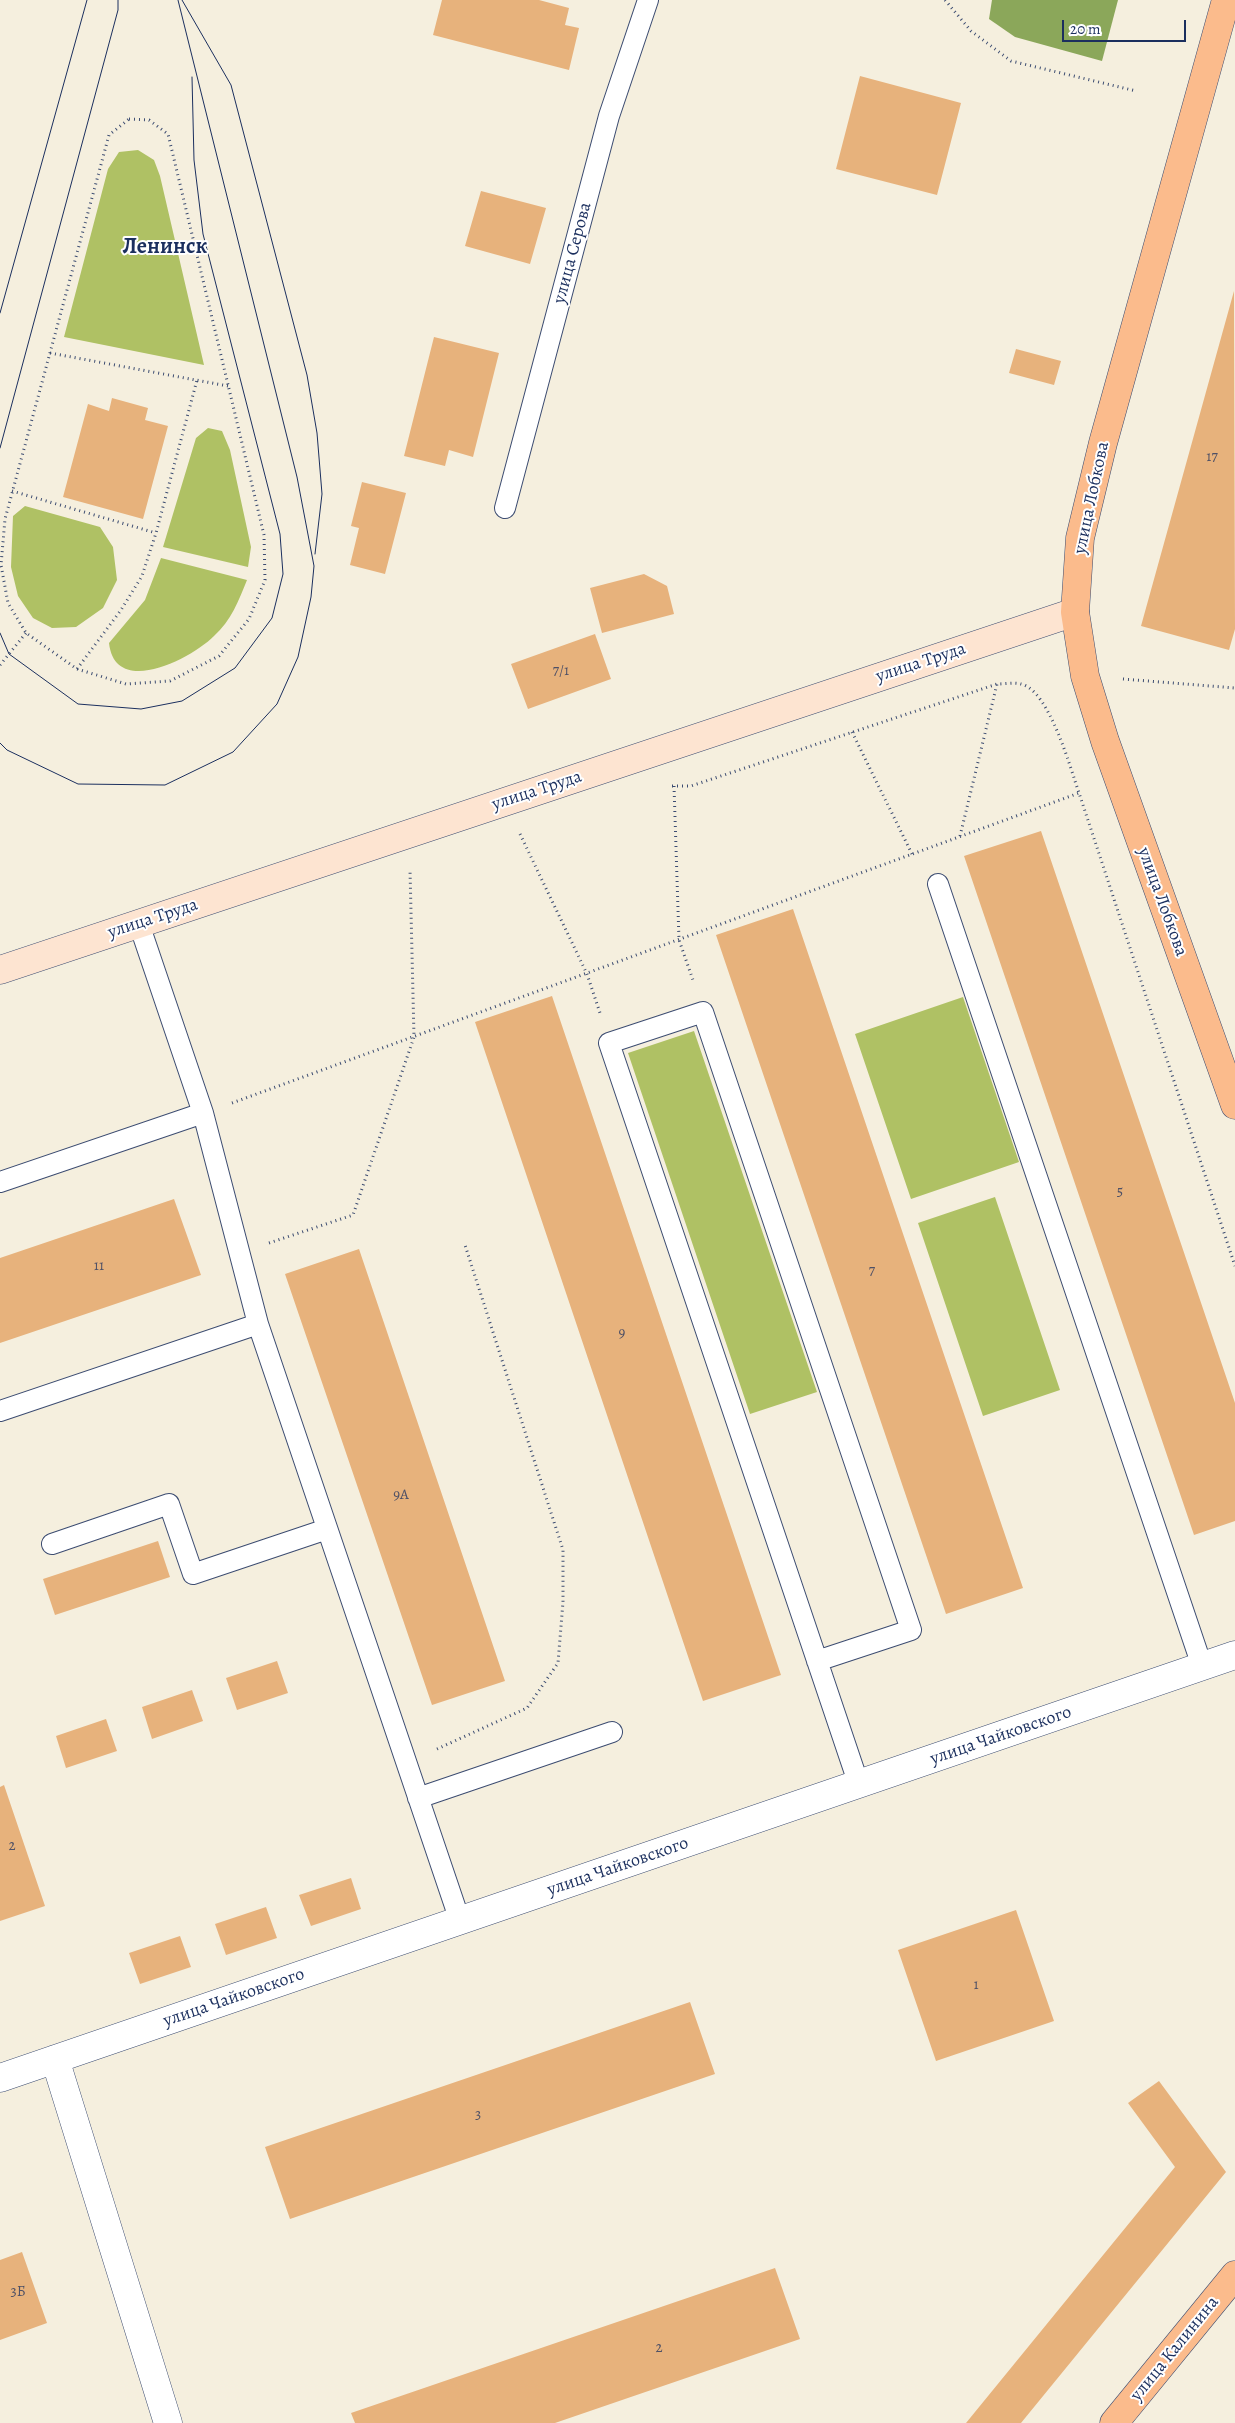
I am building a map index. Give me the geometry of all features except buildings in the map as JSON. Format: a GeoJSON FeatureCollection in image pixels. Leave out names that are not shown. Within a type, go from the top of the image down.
{"type":"FeatureCollection","features":[{"type":"Feature","properties":{"kind":"main road","name":"улица Лобкова"},"geometry":{"type":"LineString","coordinates":[[1226,0],[1103,443],[1080,538],[1075,612],[1085,676],[1105,741],[1235,1106]]}},
{"type":"Feature","properties":{"kind":"main road","name":"улица Труда"},"geometry":{"type":"LineString","coordinates":[[0,970],[1075,612]]}},
{"type":"Feature","properties":{"kind":"main road","name":"улица Калинина"},"geometry":{"type":"LineString","coordinates":[[1114,2423],[1235,2275]]}},
{"type":"Feature","properties":{"kind":"street","name":"улица Чайковского"},"geometry":{"type":"LineString","coordinates":[[0,2078],[1235,1655]]}},
{"type":"Feature","properties":{"kind":"street"},"geometry":{"type":"LineString","coordinates":[[55,2059],[168,2423]]}},
{"type":"Feature","properties":{"kind":"lane","name":"улица Серова"},"geometry":{"type":"LineString","coordinates":[[505,508],[609,116],[648,0]]}},
{"type":"Feature","properties":{"kind":"lane"},"geometry":{"type":"LineString","coordinates":[[938,884],[1202,1666]]}},
{"type":"Feature","properties":{"kind":"lane"},"geometry":{"type":"LineString","coordinates":[[139,924],[203,1113],[258,1324],[460,1921]]}},
{"type":"Feature","properties":{"kind":"lane"},"geometry":{"type":"LineString","coordinates":[[817,1661],[911,1630],[703,1012],[610,1043],[817,1661],[859,1785]]}},
{"type":"Feature","properties":{"kind":"lane"},"geometry":{"type":"LineString","coordinates":[[0,1182],[203,1113]]}},
{"type":"Feature","properties":{"kind":"lane"},"geometry":{"type":"LineString","coordinates":[[0,1411],[258,1324]]}},
{"type":"Feature","properties":{"kind":"lane"},"geometry":{"type":"LineString","coordinates":[[52,1544],[169,1504],[193,1574],[327,1529]]}},
{"type":"Feature","properties":{"kind":"lane"},"geometry":{"type":"LineString","coordinates":[[418,1798],[612,1732]]}},
{"type":"Feature","properties":{"kind":"path"},"geometry":{"type":"LineString","coordinates":[[945,0],[971,31],[1011,61],[1136,91]]}},
{"type":"Feature","properties":{"kind":"path"},"geometry":{"type":"LineString","coordinates":[[129,119],[149,120],[168,134],[228,386],[264,535],[265,580],[249,619],[219,656],[170,681],[126,684],[77,669],[26,633],[8,603],[1,565],[4,519],[109,135],[129,119]]}},
{"type":"Feature","properties":{"kind":"path"},"geometry":{"type":"LineString","coordinates":[[50,353],[228,386]]}},
{"type":"Feature","properties":{"kind":"path"},"geometry":{"type":"LineString","coordinates":[[77,669],[121,610],[142,576],[156,533],[196,380]]}},
{"type":"Feature","properties":{"kind":"path"},"geometry":{"type":"LineString","coordinates":[[12,491],[156,533]]}},
{"type":"Feature","properties":{"kind":"path"},"geometry":{"type":"LineString","coordinates":[[0,665],[26,633]]}},
{"type":"Feature","properties":{"kind":"path"},"geometry":{"type":"LineString","coordinates":[[1085,676],[1235,688]]}},
{"type":"Feature","properties":{"kind":"path"},"geometry":{"type":"LineString","coordinates":[[960,837],[998,684]]}},
{"type":"Feature","properties":{"kind":"path"},"geometry":{"type":"LineString","coordinates":[[664,786],[691,786],[998,684],[1022,684],[1040,695],[1052,719],[1079,793],[1235,1266]]}},
{"type":"Feature","properties":{"kind":"path"},"geometry":{"type":"LineString","coordinates":[[852,732],[912,854]]}},
{"type":"Feature","properties":{"kind":"path"},"geometry":{"type":"LineString","coordinates":[[674,786],[679,940],[703,1012]]}},
{"type":"Feature","properties":{"kind":"path"},"geometry":{"type":"LineString","coordinates":[[203,1113],[1079,793]]}},
{"type":"Feature","properties":{"kind":"path"},"geometry":{"type":"LineString","coordinates":[[520,833],[586,974],[610,1043]]}},
{"type":"Feature","properties":{"kind":"path"},"geometry":{"type":"LineString","coordinates":[[239,1252],[353,1215],[414,1037],[410,861]]}},
{"type":"Feature","properties":{"kind":"path"},"geometry":{"type":"LineString","coordinates":[[406,1763],[527,1708],[558,1663],[563,1602],[563,1550],[465,1245]]}},
{"type":"Feature","properties":{"kind":"green space"},"geometry":{"type":"Polygon","coordinates":[[[992,0],[1118,0],[1102,61],[1015,37],[989,19],[992,0]]]}},
{"type":"Feature","properties":{"kind":"green space"},"geometry":{"type":"Polygon","coordinates":[[[138,150],[154,160],[160,176],[204,365],[64,337],[108,169],[119,152],[138,150]]]}},
{"type":"Feature","properties":{"kind":"green space"},"geometry":{"type":"Polygon","coordinates":[[[208,428],[222,431],[230,450],[251,547],[248,567],[163,547],[196,438],[208,428]]]}},
{"type":"Feature","properties":{"kind":"green space"},"geometry":{"type":"Polygon","coordinates":[[[25,506],[100,527],[113,547],[117,580],[103,608],[76,627],[52,628],[33,618],[18,596],[11,567],[13,516],[25,506]]]}},
{"type":"Feature","properties":{"kind":"green space"},"geometry":{"type":"Polygon","coordinates":[[[161,558],[247,580],[230,617],[220,630],[203,645],[189,655],[155,669],[139,671],[125,668],[114,659],[109,643],[145,600],[161,558]]]}},
{"type":"Feature","properties":{"kind":"green space"},"geometry":{"type":"Polygon","coordinates":[[[963,997],[1019,1162],[911,1199],[855,1034],[963,997]]]}},
{"type":"Feature","properties":{"kind":"green space"},"geometry":{"type":"Polygon","coordinates":[[[694,1031],[817,1392],[750,1414],[628,1053],[694,1031]]]}},
{"type":"Feature","properties":{"kind":"green space"},"geometry":{"type":"Polygon","coordinates":[[[995,1197],[1060,1390],[983,1416],[918,1223],[995,1197]]]}},
{"type":"Feature","properties":{"kind":"tram line"},"geometry":{"type":"LineString","coordinates":[[0,313],[87,0]]}},
{"type":"Feature","properties":{"kind":"tram line"},"geometry":{"type":"LineString","coordinates":[[0,448],[118,10],[118,0]]}},
{"type":"Feature","properties":{"kind":"tram line"},"geometry":{"type":"LineString","coordinates":[[0,743],[7,750],[78,784],[165,785],[233,752],[277,704],[298,657],[311,597],[314,566],[297,477],[178,0]]}},
{"type":"Feature","properties":{"kind":"tram line"},"geometry":{"type":"LineString","coordinates":[[182,0],[231,85],[307,375],[317,433],[322,494],[315,554]]}},
{"type":"Feature","properties":{"kind":"tram line"},"geometry":{"type":"LineString","coordinates":[[0,633],[9,654],[78,704],[141,709],[182,701],[235,668],[272,618],[283,574],[280,534],[203,234],[194,160],[192,77]]}},
{"type":"Feature","properties":{"kind":"district","name":"Ленинск"},"geometry":{"type":"Point","coordinates":[165,248]}}]}
